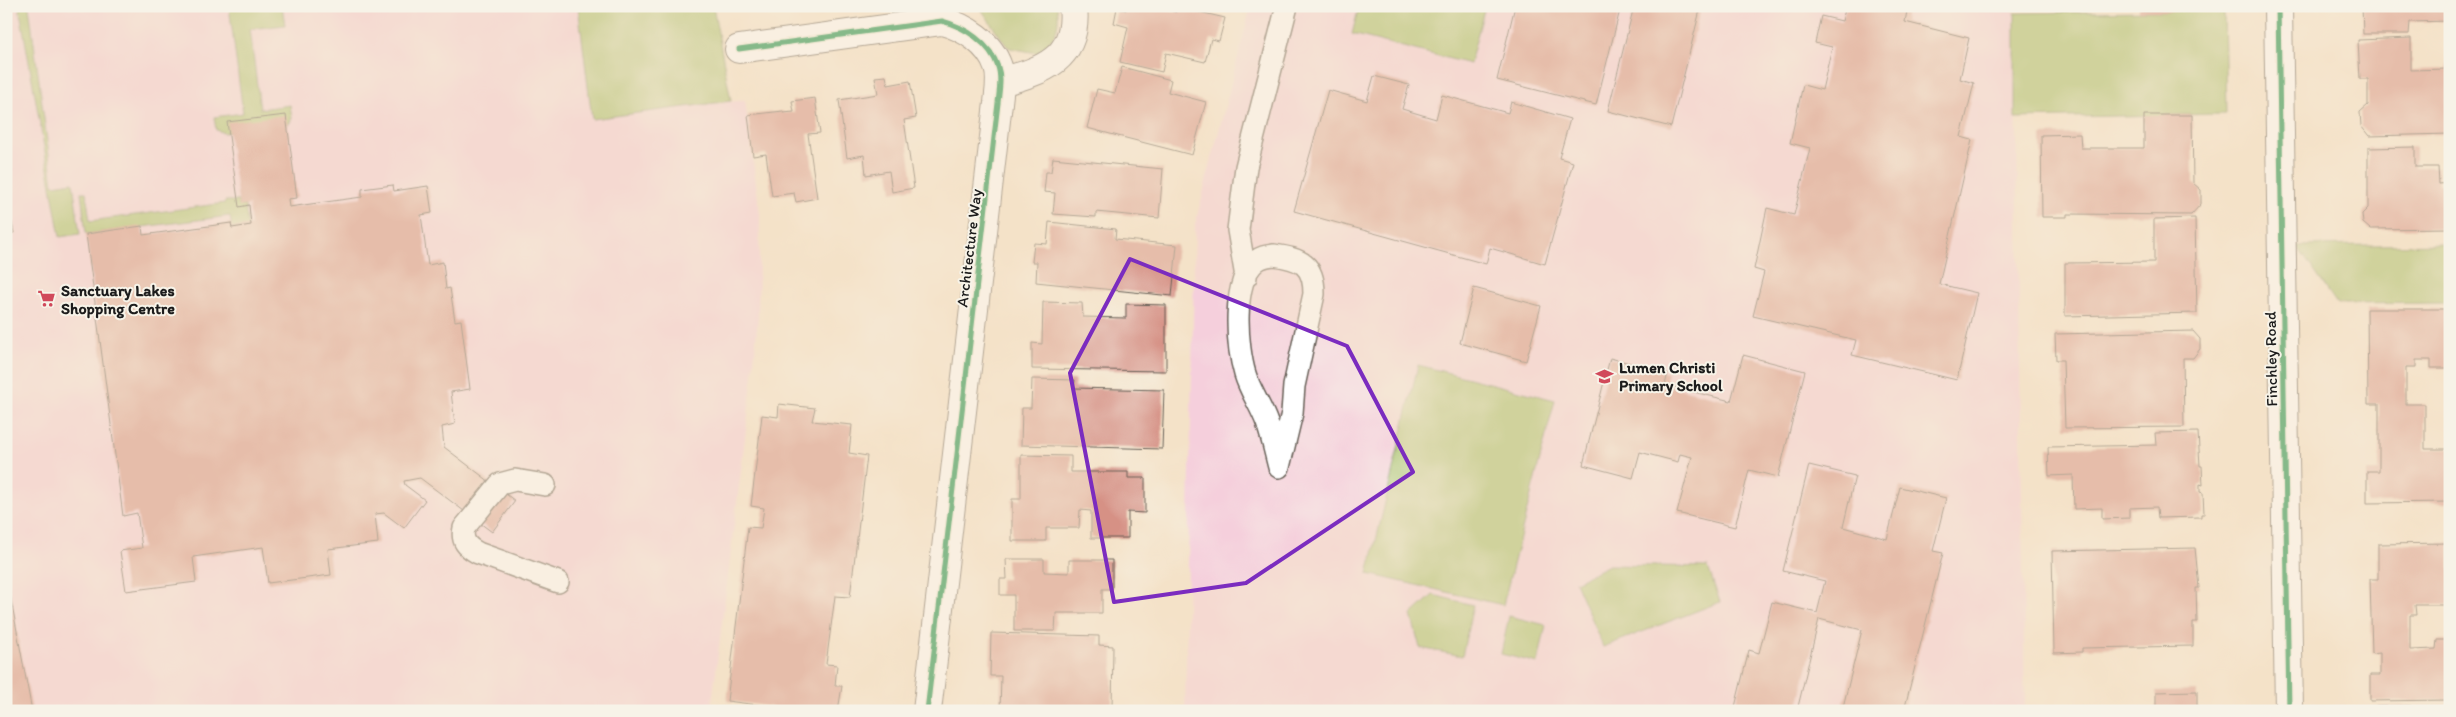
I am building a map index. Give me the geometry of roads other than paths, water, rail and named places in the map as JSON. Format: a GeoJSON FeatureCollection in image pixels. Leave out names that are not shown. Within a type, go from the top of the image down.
{"type":"FeatureCollection","features":[{"type":"Feature","properties":{"kind":"street"},"geometry":{"type":"LineString","coordinates":[[1000,82],[1028,74],[1056,61],[1067,48],[1072,35],[1075,20],[1073,6]]}},
{"type":"Feature","properties":{"kind":"street","name":"Finchley Road"},"geometry":{"type":"LineString","coordinates":[[2278,6],[2289,711]]}},
{"type":"Feature","properties":{"kind":"street","name":"Architecture Way"},"geometry":{"type":"LineString","coordinates":[[739,50],[931,22],[954,15],[966,30],[980,40],[998,67],[1000,82],[926,711]]}},
{"type":"Feature","properties":{"kind":"lane"},"geometry":{"type":"LineString","coordinates":[[1246,277],[1254,262],[1262,257],[1274,255],[1302,262],[1310,269],[1314,279],[1314,294],[1294,386],[1292,413],[1279,467],[1267,423],[1246,375],[1240,351],[1238,306],[1246,277],[1238,230],[1246,167],[1287,6]]}},
{"type":"Feature","properties":{"kind":"lane"},"geometry":{"type":"LineString","coordinates":[[545,485],[515,480],[500,484],[464,528],[462,535],[464,542],[478,554],[558,582]]}},
{"type":"Feature","properties":{"kind":"place","name":"Sanctuary Lakes Shopping Centre"},"geometry":{"type":"Point","coordinates":[47,299]}},
{"type":"Feature","properties":{"kind":"place","name":"Lumen Christi Primary School"},"geometry":{"type":"Point","coordinates":[1605,376]}}]}
